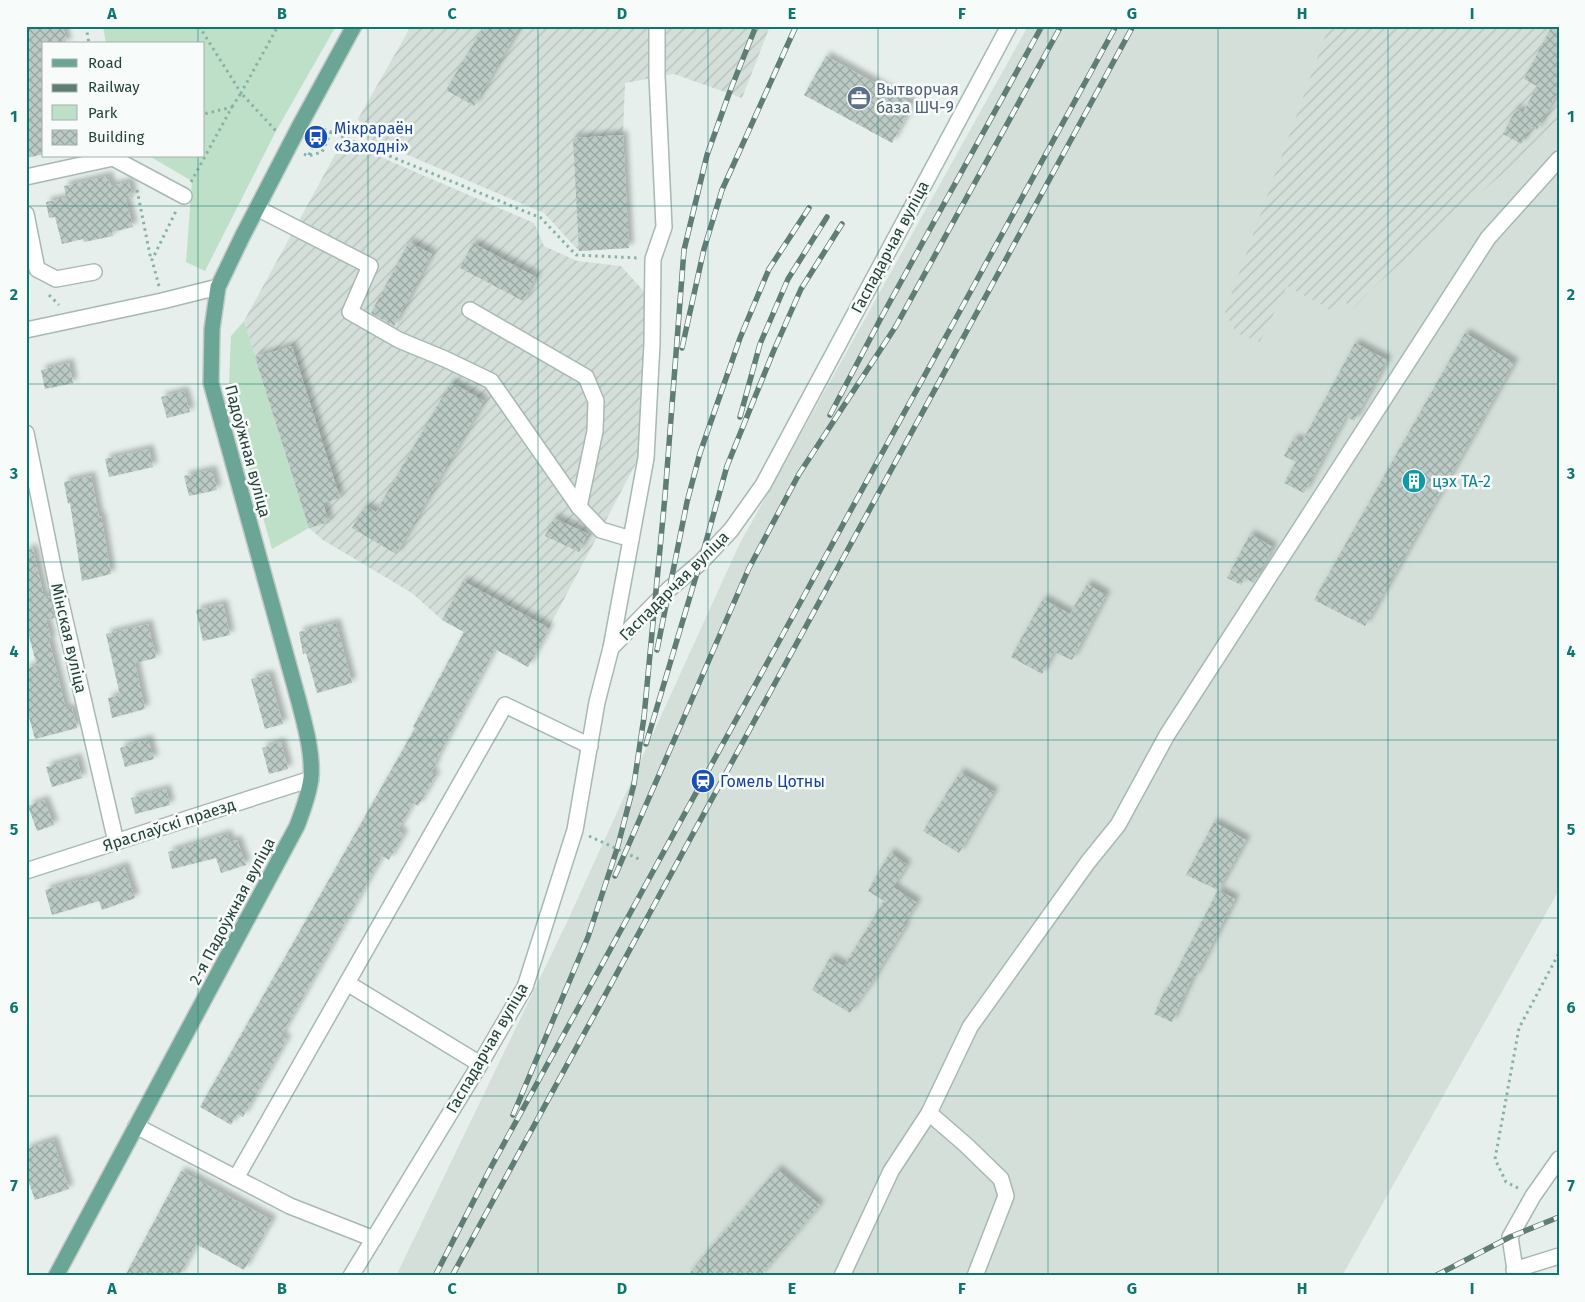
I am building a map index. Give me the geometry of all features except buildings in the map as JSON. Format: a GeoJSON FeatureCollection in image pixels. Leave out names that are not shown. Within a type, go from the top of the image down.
{"type":"FeatureCollection","features":[{"type":"Feature","properties":{"kind":"main road","name":"Падоўжная вуліца"},"geometry":{"type":"LineString","coordinates":[[299,702],[211,384],[212,329],[218,287],[298,127],[354,26]]}},
{"type":"Feature","properties":{"kind":"main road","name":"2-я Падоўжная вуліца"},"geometry":{"type":"LineString","coordinates":[[56,1276],[297,826],[306,803],[311,779],[308,742],[299,702]]}},
{"type":"Feature","properties":{"kind":"street"},"geometry":{"type":"LineString","coordinates":[[611,648],[646,458],[652,343],[653,259],[664,227],[656,26]]}},
{"type":"Feature","properties":{"kind":"street","name":"Гаспадарчая вуліца"},"geometry":{"type":"LineString","coordinates":[[351,1276],[525,987],[575,830],[597,702],[611,648],[668,590],[700,563],[731,530],[763,485],[1009,26]]}},
{"type":"Feature","properties":{"kind":"street"},"geometry":{"type":"LineString","coordinates":[[26,177],[113,158],[184,196]]}},
{"type":"Feature","properties":{"kind":"street"},"geometry":{"type":"LineString","coordinates":[[842,1276],[891,1171],[929,1113],[970,1027],[1088,862],[1118,826],[1167,735],[1488,238],[1559,159]]}},
{"type":"Feature","properties":{"kind":"street"},"geometry":{"type":"LineString","coordinates":[[257,208],[370,266],[350,312],[399,340],[445,359],[491,382],[579,507],[601,530],[631,539]]}},
{"type":"Feature","properties":{"kind":"street"},"geometry":{"type":"LineString","coordinates":[[26,214],[37,269],[56,279],[94,272]]}},
{"type":"Feature","properties":{"kind":"street"},"geometry":{"type":"LineString","coordinates":[[26,330],[218,287]]}},
{"type":"Feature","properties":{"kind":"street"},"geometry":{"type":"LineString","coordinates":[[470,310],[586,377],[596,401],[595,430],[579,507]]}},
{"type":"Feature","properties":{"kind":"street","name":"Мінская вуліца"},"geometry":{"type":"LineString","coordinates":[[26,433],[56,581],[116,842]]}},
{"type":"Feature","properties":{"kind":"street"},"geometry":{"type":"LineString","coordinates":[[236,1178],[505,705],[590,746]]}},
{"type":"Feature","properties":{"kind":"street","name":"Яраслаўскі праезд"},"geometry":{"type":"LineString","coordinates":[[26,871],[311,779]]}},
{"type":"Feature","properties":{"kind":"street"},"geometry":{"type":"LineString","coordinates":[[347,983],[480,1064]]}},
{"type":"Feature","properties":{"kind":"street"},"geometry":{"type":"LineString","coordinates":[[929,1113],[1001,1179],[1006,1196],[975,1276]]}},
{"type":"Feature","properties":{"kind":"street"},"geometry":{"type":"LineString","coordinates":[[136,1126],[290,1206],[374,1239]]}},
{"type":"Feature","properties":{"kind":"street"},"geometry":{"type":"LineString","coordinates":[[1559,1159],[1533,1196],[1510,1237],[1513,1274],[1559,1256]]}},
{"type":"Feature","properties":{"kind":"street"},"geometry":{"type":"LineString","coordinates":[[1533,1196],[1559,1180]]}},
{"type":"Feature","properties":{"kind":"path"},"geometry":{"type":"LineString","coordinates":[[86,26],[89,42]]}},
{"type":"Feature","properties":{"kind":"path"},"geometry":{"type":"LineString","coordinates":[[199,26],[241,93],[276,131]]}},
{"type":"Feature","properties":{"kind":"path"},"geometry":{"type":"LineString","coordinates":[[232,107],[278,26]]}},
{"type":"Feature","properties":{"kind":"path"},"geometry":{"type":"LineString","coordinates":[[308,156],[321,128],[541,218],[576,255],[653,259]]}},
{"type":"Feature","properties":{"kind":"path"},"geometry":{"type":"LineString","coordinates":[[304,154],[308,156],[322,152],[331,132]]}},
{"type":"Feature","properties":{"kind":"path"},"geometry":{"type":"LineString","coordinates":[[136,181],[152,260]]}},
{"type":"Feature","properties":{"kind":"path"},"geometry":{"type":"LineString","coordinates":[[149,285],[158,283]]}},
{"type":"Feature","properties":{"kind":"path"},"geometry":{"type":"LineString","coordinates":[[46,293],[60,306]]}},
{"type":"Feature","properties":{"kind":"path"},"geometry":{"type":"LineString","coordinates":[[575,830],[641,860]]}},
{"type":"Feature","properties":{"kind":"path"},"geometry":{"type":"LineString","coordinates":[[1533,1196],[1506,1182],[1495,1159],[1519,1028],[1559,953]]}},
{"type":"Feature","properties":{"kind":"shaded area"},"geometry":{"type":"Polygon","coordinates":[[[411,26],[770,26],[742,98],[674,74],[625,83],[623,135],[629,248],[579,251],[544,213],[368,138],[358,119],[411,26]]]}},
{"type":"Feature","properties":{"kind":"shaded area"},"geometry":{"type":"Polygon","coordinates":[[[1028,26],[1559,26],[1559,890],[1342,1276],[396,1276],[567,922],[739,545],[1028,26]]]}},
{"type":"Feature","properties":{"kind":"shaded area"},"geometry":{"type":"Polygon","coordinates":[[[1329,26],[1559,26],[1559,124],[1374,287],[1354,308],[1340,299],[1331,311],[1287,286],[1260,342],[1236,333],[1225,312],[1329,26]]]}},
{"type":"Feature","properties":{"kind":"shaded area"},"geometry":{"type":"Polygon","coordinates":[[[355,146],[534,223],[544,246],[577,261],[621,266],[649,297],[641,454],[528,667],[442,620],[412,593],[323,540],[309,528],[244,321],[336,153],[344,147],[355,146]]]}},
{"type":"Feature","properties":{"kind":"green space"},"geometry":{"type":"Polygon","coordinates":[[[103,26],[336,26],[276,131],[205,271],[186,262],[192,181],[152,158],[205,158],[205,42],[106,42],[103,26]]]}},
{"type":"Feature","properties":{"kind":"green space"},"geometry":{"type":"Polygon","coordinates":[[[244,321],[309,528],[272,549],[247,461],[229,383],[231,336],[244,321]]]}},
{"type":"Feature","properties":{"kind":"railway"},"geometry":{"type":"LineString","coordinates":[[513,1115],[588,937],[617,849],[634,784],[644,717],[665,496],[684,250],[707,155],[756,26]]}},
{"type":"Feature","properties":{"kind":"railway"},"geometry":{"type":"LineString","coordinates":[[682,348],[704,249],[722,190],[796,26]]}},
{"type":"Feature","properties":{"kind":"railway"},"geometry":{"type":"LineString","coordinates":[[830,415],[881,318],[1042,26]]}},
{"type":"Feature","properties":{"kind":"railway"},"geometry":{"type":"LineString","coordinates":[[615,876],[749,568],[799,474],[896,326],[1061,26]]}},
{"type":"Feature","properties":{"kind":"railway"},"geometry":{"type":"LineString","coordinates":[[435,1276],[490,1169],[1116,26]]}},
{"type":"Feature","properties":{"kind":"railway"},"geometry":{"type":"LineString","coordinates":[[452,1276],[1133,26]]}},
{"type":"Feature","properties":{"kind":"railway"},"geometry":{"type":"LineString","coordinates":[[657,650],[687,502],[700,453],[740,338],[769,269],[809,208]]}},
{"type":"Feature","properties":{"kind":"railway"},"geometry":{"type":"LineString","coordinates":[[740,417],[760,344],[788,279],[827,217]]}},
{"type":"Feature","properties":{"kind":"railway"},"geometry":{"type":"LineString","coordinates":[[646,744],[727,466],[801,289],[842,224]]}},
{"type":"Feature","properties":{"kind":"railway"},"geometry":{"type":"LineString","coordinates":[[1435,1276],[1510,1237],[1559,1217]]}},
{"type":"Feature","properties":{"kind":"place","name":"Вытворчая база ШЧ-9"},"geometry":{"type":"Point","coordinates":[859,98]}},
{"type":"Feature","properties":{"kind":"place","name":"Мікрараён «Заходні»"},"geometry":{"type":"Point","coordinates":[316,137]}},
{"type":"Feature","properties":{"kind":"place","name":"цэх ТА-2"},"geometry":{"type":"Point","coordinates":[1414,481]}},
{"type":"Feature","properties":{"kind":"place","name":"Гомель Цотны"},"geometry":{"type":"Point","coordinates":[703,781]}}]}
